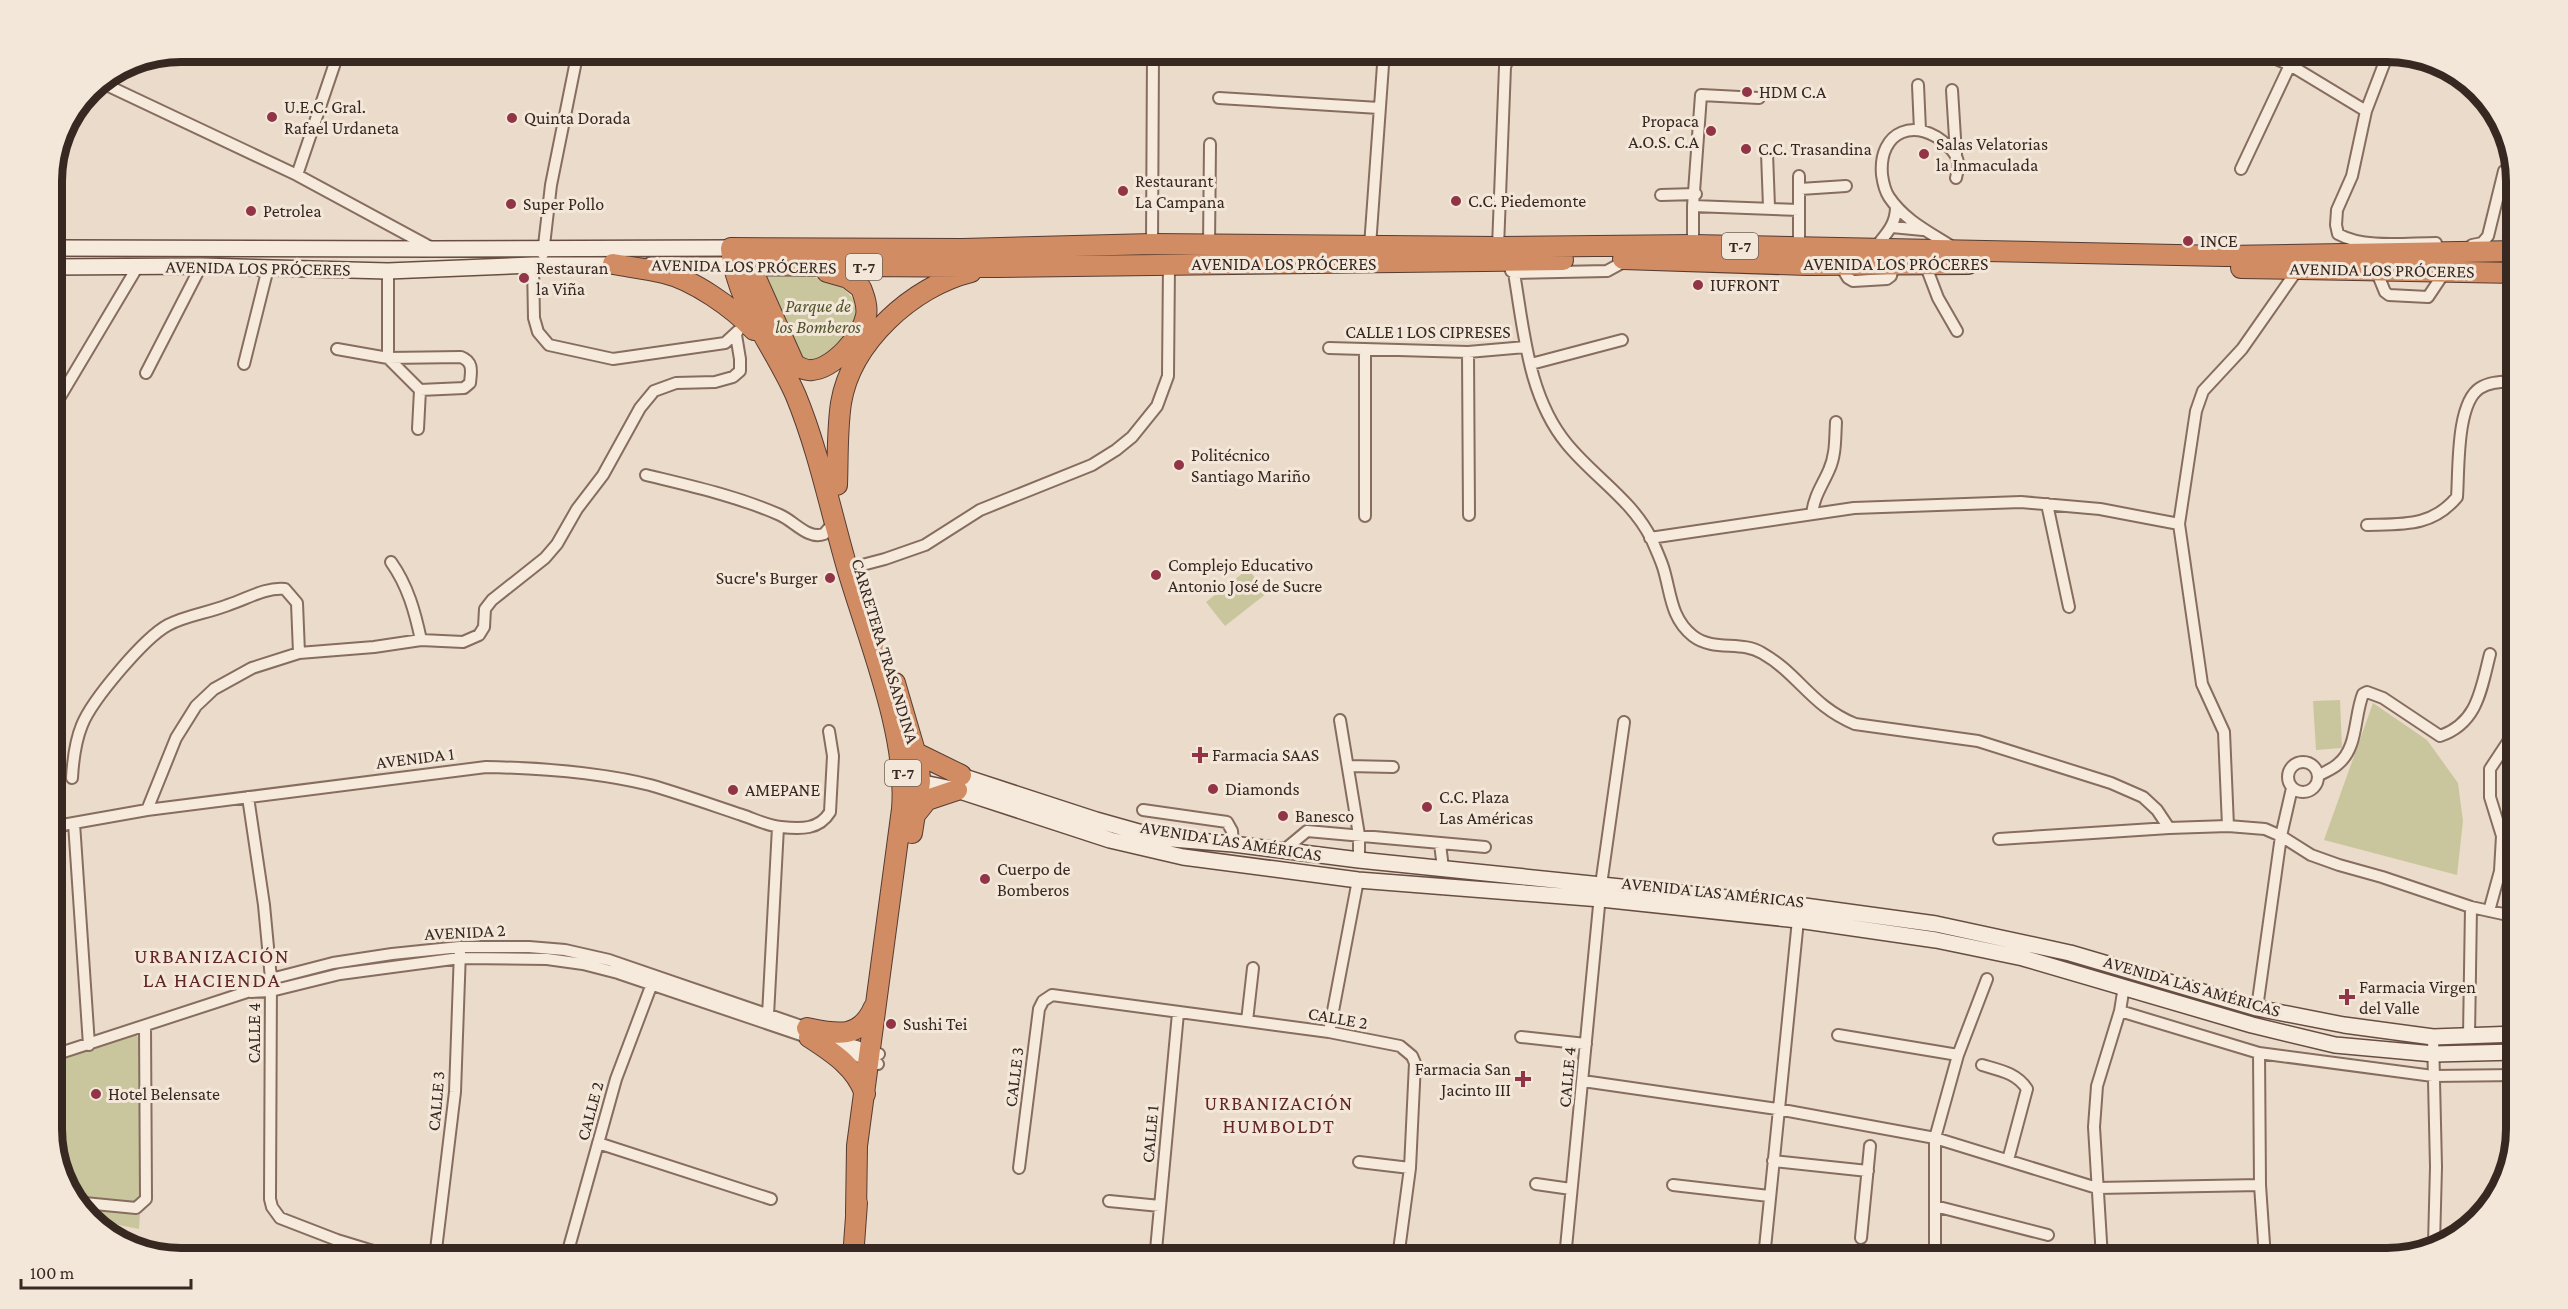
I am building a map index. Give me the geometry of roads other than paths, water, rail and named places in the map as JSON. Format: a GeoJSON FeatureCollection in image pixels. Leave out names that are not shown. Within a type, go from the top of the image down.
{"type":"FeatureCollection","features":[{"type":"Feature","properties":{"kind":"highway","name":"AVENIDA LOS PRÓCERES"},"geometry":{"type":"LineString","coordinates":[[739,257],[1152,244],[1370,246],[1498,254],[1840,265],[1894,263],[2506,273]]}},
{"type":"Feature","properties":{"kind":"highway","name":"AVENIDA LOS PRÓCERES"},"geometry":{"type":"LineString","coordinates":[[739,257],[807,267],[996,267],[1498,254],[1693,245],[2225,255],[2506,251]]}},
{"type":"Feature","properties":{"kind":"highway","name":"CARRETERA TRASANDINA"},"geometry":{"type":"LineString","coordinates":[[739,257],[740,292],[773,349],[808,427],[835,522],[853,568],[912,769],[915,815],[874,1058],[855,1214]]}},
{"type":"Feature","properties":{"kind":"highway","name":"CARRETERA TRASANDINA"},"geometry":{"type":"LineString","coordinates":[[739,257],[794,364],[837,485],[853,568]]}},
{"type":"Feature","properties":{"kind":"highway"},"geometry":{"type":"LineString","coordinates":[[614,264],[666,273],[716,299],[741,328],[773,349]]}},
{"type":"Feature","properties":{"kind":"highway"},"geometry":{"type":"LineString","coordinates":[[794,364],[813,370],[844,352],[862,330],[867,313],[861,288],[848,278],[807,267]]}},
{"type":"Feature","properties":{"kind":"highway"},"geometry":{"type":"LineString","coordinates":[[837,485],[842,400],[854,368],[884,322],[909,301],[937,285],[958,275],[996,267]]}},
{"type":"Feature","properties":{"kind":"highway","name":"CARRETERA TRASANDINA"},"geometry":{"type":"LineString","coordinates":[[854,1247],[857,1146],[865,1094],[874,1058],[877,999],[902,809],[912,769]]}},
{"type":"Feature","properties":{"kind":"highway"},"geometry":{"type":"LineString","coordinates":[[912,769],[959,782]]}},
{"type":"Feature","properties":{"kind":"highway"},"geometry":{"type":"LineString","coordinates":[[915,815],[927,800],[959,782]]}},
{"type":"Feature","properties":{"kind":"highway"},"geometry":{"type":"LineString","coordinates":[[808,1033],[842,1033],[859,1028],[871,1015],[877,999]]}},
{"type":"Feature","properties":{"kind":"highway"},"geometry":{"type":"LineString","coordinates":[[808,1033],[843,1061],[855,1074],[865,1094]]}},
{"type":"Feature","properties":{"kind":"street"},"geometry":{"type":"LineString","coordinates":[[297,175],[335,62]]}},
{"type":"Feature","properties":{"kind":"street"},"geometry":{"type":"LineString","coordinates":[[576,62],[551,185],[543,248],[538,265],[534,318],[538,332],[549,345],[613,359],[725,343],[741,328]]}},
{"type":"Feature","properties":{"kind":"street"},"geometry":{"type":"LineString","coordinates":[[1152,244],[1153,62]]}},
{"type":"Feature","properties":{"kind":"street"},"geometry":{"type":"LineString","coordinates":[[1370,246],[1383,62]]}},
{"type":"Feature","properties":{"kind":"street"},"geometry":{"type":"LineString","coordinates":[[1508,62],[1498,254],[1514,273],[1526,347],[1541,402],[1553,426],[1568,446],[1629,505],[1650,538],[1664,569],[1667,591],[1677,618],[1693,636],[1710,645],[1748,646],[1761,652],[1775,662],[1821,706],[1855,724],[1978,741],[2111,783],[2143,797],[2157,810],[2169,828]]}},
{"type":"Feature","properties":{"kind":"street"},"geometry":{"type":"LineString","coordinates":[[2283,62],[2366,111]]}},
{"type":"Feature","properties":{"kind":"street"},"geometry":{"type":"LineString","coordinates":[[2385,62],[2366,111],[2352,176],[2337,210],[2338,234],[2347,239],[2368,242],[2438,243],[2458,250],[2482,243],[2488,236],[2504,171]]}},
{"type":"Feature","properties":{"kind":"street"},"geometry":{"type":"LineString","coordinates":[[2241,169],[2290,65]]}},
{"type":"Feature","properties":{"kind":"street"},"geometry":{"type":"LineString","coordinates":[[1918,85],[1920,130]]}},
{"type":"Feature","properties":{"kind":"street"},"geometry":{"type":"LineString","coordinates":[[108,86],[297,175],[434,249]]}},
{"type":"Feature","properties":{"kind":"street"},"geometry":{"type":"LineString","coordinates":[[1952,90],[1956,154],[1960,164],[1956,178]]}},
{"type":"Feature","properties":{"kind":"street"},"geometry":{"type":"LineString","coordinates":[[1693,245],[1693,206],[1701,95],[1759,98]]}},
{"type":"Feature","properties":{"kind":"street"},"geometry":{"type":"LineString","coordinates":[[1219,98],[1379,108]]}},
{"type":"Feature","properties":{"kind":"street"},"geometry":{"type":"LineString","coordinates":[[1956,154],[1940,138],[1920,130],[1897,135],[1884,148],[1883,182],[1887,195],[1896,207],[1913,222],[1959,251]]}},
{"type":"Feature","properties":{"kind":"street"},"geometry":{"type":"LineString","coordinates":[[1209,245],[1210,144]]}},
{"type":"Feature","properties":{"kind":"street"},"geometry":{"type":"LineString","coordinates":[[1767,153],[1769,207]]}},
{"type":"Feature","properties":{"kind":"street"},"geometry":{"type":"LineString","coordinates":[[1799,176],[1799,247]]}},
{"type":"Feature","properties":{"kind":"street"},"geometry":{"type":"LineString","coordinates":[[1800,189],[1846,186]]}},
{"type":"Feature","properties":{"kind":"street"},"geometry":{"type":"LineString","coordinates":[[1661,195],[1695,194]]}},
{"type":"Feature","properties":{"kind":"street"},"geometry":{"type":"LineString","coordinates":[[1693,206],[1769,207],[1799,210]]}},
{"type":"Feature","properties":{"kind":"street"},"geometry":{"type":"LineString","coordinates":[[1875,248],[1892,227],[1896,218],[1896,207]]}},
{"type":"Feature","properties":{"kind":"street"},"geometry":{"type":"LineString","coordinates":[[1892,227],[1926,230]]}},
{"type":"Feature","properties":{"kind":"street","name":"AVENIDA LOS PRÓCERES"},"geometry":{"type":"LineString","coordinates":[[62,248],[543,248],[739,257]]}},
{"type":"Feature","properties":{"kind":"street","name":"AVENIDA LOS PRÓCERES"},"geometry":{"type":"LineString","coordinates":[[62,267],[201,266],[388,271],[614,264],[739,257]]}},
{"type":"Feature","properties":{"kind":"street"},"geometry":{"type":"LineString","coordinates":[[1514,273],[1607,271],[1629,258]]}},
{"type":"Feature","properties":{"kind":"street"},"geometry":{"type":"LineString","coordinates":[[853,568],[925,545],[980,510],[1092,465],[1132,437],[1157,406],[1168,376],[1169,264]]}},
{"type":"Feature","properties":{"kind":"street"},"geometry":{"type":"LineString","coordinates":[[1926,264],[1938,298],[1958,332]]}},
{"type":"Feature","properties":{"kind":"street"},"geometry":{"type":"LineString","coordinates":[[62,394],[138,266]]}},
{"type":"Feature","properties":{"kind":"street"},"geometry":{"type":"LineString","coordinates":[[146,373],[201,266]]}},
{"type":"Feature","properties":{"kind":"street"},"geometry":{"type":"LineString","coordinates":[[244,364],[268,268]]}},
{"type":"Feature","properties":{"kind":"street"},"geometry":{"type":"LineString","coordinates":[[2228,826],[2224,732],[2202,684],[2179,524],[2196,411],[2202,391],[2242,350],[2298,269]]}},
{"type":"Feature","properties":{"kind":"street"},"geometry":{"type":"LineString","coordinates":[[2376,270],[2385,292],[2389,295],[2428,297],[2446,270]]}},
{"type":"Feature","properties":{"kind":"street"},"geometry":{"type":"LineString","coordinates":[[338,349],[388,358],[461,357],[468,359],[471,364],[470,383],[464,388],[420,390],[388,358],[388,271]]}},
{"type":"Feature","properties":{"kind":"street"},"geometry":{"type":"LineString","coordinates":[[147,810],[176,738],[196,706],[214,689],[252,668],[299,653],[374,647],[421,640],[463,642],[479,635],[484,627],[485,609],[492,600],[545,558],[557,544],[577,509],[603,475],[640,408],[654,391],[676,383],[716,382],[733,377],[740,371],[741,328]]}},
{"type":"Feature","properties":{"kind":"street"},"geometry":{"type":"LineString","coordinates":[[1531,364],[1622,340]]}},
{"type":"Feature","properties":{"kind":"street","name":"CALLE 1 LOS CIPRESES"},"geometry":{"type":"LineString","coordinates":[[1329,348],[1468,352],[1526,347]]}},
{"type":"Feature","properties":{"kind":"street"},"geometry":{"type":"LineString","coordinates":[[1365,350],[1365,516]]}},
{"type":"Feature","properties":{"kind":"street"},"geometry":{"type":"LineString","coordinates":[[1468,352],[1469,515]]}},
{"type":"Feature","properties":{"kind":"street"},"geometry":{"type":"LineString","coordinates":[[2367,525],[2422,522],[2448,508],[2457,497],[2466,406],[2479,388],[2494,382],[2506,381]]}},
{"type":"Feature","properties":{"kind":"street"},"geometry":{"type":"LineString","coordinates":[[418,429],[420,390]]}},
{"type":"Feature","properties":{"kind":"street"},"geometry":{"type":"LineString","coordinates":[[1812,514],[1815,495],[1829,469],[1834,453],[1836,422]]}},
{"type":"Feature","properties":{"kind":"street"},"geometry":{"type":"LineString","coordinates":[[646,475],[766,509],[782,516],[813,536],[824,534],[835,522]]}},
{"type":"Feature","properties":{"kind":"street"},"geometry":{"type":"LineString","coordinates":[[1650,538],[1866,508],[2021,501],[2100,509],[2179,524]]}},
{"type":"Feature","properties":{"kind":"street"},"geometry":{"type":"LineString","coordinates":[[2048,504],[2069,607]]}},
{"type":"Feature","properties":{"kind":"street"},"geometry":{"type":"LineString","coordinates":[[391,562],[401,576],[416,612],[421,640]]}},
{"type":"Feature","properties":{"kind":"street"},"geometry":{"type":"LineString","coordinates":[[72,778],[74,751],[90,709],[140,649],[165,626],[262,592],[276,588],[285,589],[297,603],[299,653]]}},
{"type":"Feature","properties":{"kind":"street"},"geometry":{"type":"LineString","coordinates":[[2318,776],[2338,764],[2349,752],[2360,702],[2363,694],[2367,692],[2383,698],[2440,736],[2453,732],[2475,708],[2490,654]]}},
{"type":"Feature","properties":{"kind":"street"},"geometry":{"type":"LineString","coordinates":[[1340,720],[1359,835],[1359,860]]}},
{"type":"Feature","properties":{"kind":"street","name":"CALLE 4"},"geometry":{"type":"LineString","coordinates":[[1566,1247],[1601,892],[1624,722]]}},
{"type":"Feature","properties":{"kind":"street","name":"AVENIDA 1"},"geometry":{"type":"LineString","coordinates":[[62,826],[147,810],[424,773],[486,767],[528,768],[608,776],[650,786],[778,827],[805,828],[818,825],[830,812],[833,756],[829,731]]}},
{"type":"Feature","properties":{"kind":"street"},"geometry":{"type":"LineString","coordinates":[[2489,911],[2500,871],[2502,836],[2490,797],[2490,769],[2506,745]]}},
{"type":"Feature","properties":{"kind":"street"},"geometry":{"type":"LineString","coordinates":[[2257,1008],[2281,836],[2292,788],[2288,778],[2294,765],[2304,762],[2316,771],[2318,776],[2315,786],[2307,792],[2296,791],[2292,788]]}},
{"type":"Feature","properties":{"kind":"street"},"geometry":{"type":"LineString","coordinates":[[1349,766],[1392,767]]}},
{"type":"Feature","properties":{"kind":"street","name":"AVENIDA LAS AMÉRICAS"},"geometry":{"type":"LineString","coordinates":[[912,769],[1160,838],[1233,843],[1283,851],[1443,868],[1955,944],[2023,958],[2252,1025],[2335,1045],[2434,1054],[2506,1052]]}},
{"type":"Feature","properties":{"kind":"street","name":"AVENIDA LAS AMÉRICAS"},"geometry":{"type":"LineString","coordinates":[[959,782],[1144,849],[1358,880],[1601,892],[1790,905],[1936,924],[2070,953],[2257,1008],[2344,1025],[2433,1037],[2506,1034]]}},
{"type":"Feature","properties":{"kind":"street","name":"CALLE 4"},"geometry":{"type":"LineString","coordinates":[[248,797],[264,905],[271,979],[270,1199],[280,1218],[360,1247]]}},
{"type":"Feature","properties":{"kind":"street"},"geometry":{"type":"LineString","coordinates":[[1143,810],[1227,822],[1232,831],[1233,843]]}},
{"type":"Feature","properties":{"kind":"street"},"geometry":{"type":"LineString","coordinates":[[74,823],[89,1045]]}},
{"type":"Feature","properties":{"kind":"street"},"geometry":{"type":"LineString","coordinates":[[1999,839],[2169,828],[2228,826],[2265,829],[2312,855],[2339,866],[2382,877],[2470,908],[2506,915]]}},
{"type":"Feature","properties":{"kind":"street"},"geometry":{"type":"LineString","coordinates":[[768,1015],[778,827]]}},
{"type":"Feature","properties":{"kind":"street"},"geometry":{"type":"LineString","coordinates":[[1283,851],[1307,831],[1485,847]]}},
{"type":"Feature","properties":{"kind":"street"},"geometry":{"type":"LineString","coordinates":[[1440,844],[1443,868]]}},
{"type":"Feature","properties":{"kind":"street"},"geometry":{"type":"LineString","coordinates":[[1329,1032],[1358,880]]}},
{"type":"Feature","properties":{"kind":"street"},"geometry":{"type":"LineString","coordinates":[[2469,1036],[2470,908]]}},
{"type":"Feature","properties":{"kind":"street"},"geometry":{"type":"LineString","coordinates":[[1765,1247],[1777,1109],[1798,920]]}},
{"type":"Feature","properties":{"kind":"street"},"geometry":{"type":"LineString","coordinates":[[247,992],[271,991],[340,974],[460,952],[565,962],[653,980],[768,1015],[808,1033]]}},
{"type":"Feature","properties":{"kind":"street","name":"AVENIDA 2"},"geometry":{"type":"LineString","coordinates":[[62,1053],[247,992],[271,979],[333,963],[392,954],[460,952]]}},
{"type":"Feature","properties":{"kind":"street","name":"CALLE 3"},"geometry":{"type":"LineString","coordinates":[[436,1247],[455,1092],[460,952]]}},
{"type":"Feature","properties":{"kind":"street"},"geometry":{"type":"LineString","coordinates":[[1247,1021],[1253,968]]}},
{"type":"Feature","properties":{"kind":"street"},"geometry":{"type":"LineString","coordinates":[[653,980],[874,1058]]}},
{"type":"Feature","properties":{"kind":"street","name":"CALLE 2"},"geometry":{"type":"LineString","coordinates":[[569,1247],[615,1079],[653,980]]}},
{"type":"Feature","properties":{"kind":"street"},"geometry":{"type":"LineString","coordinates":[[1935,1247],[1935,1138],[1958,1055],[1987,980]]}},
{"type":"Feature","properties":{"kind":"street"},"geometry":{"type":"LineString","coordinates":[[2101,1247],[2094,1127],[2097,1086],[2120,1011],[2124,986]]}},
{"type":"Feature","properties":{"kind":"street","name":"CALLE 2"},"geometry":{"type":"LineString","coordinates":[[1052,995],[1178,1014],[1329,1032],[1400,1046],[1412,1056],[1415,1064],[1410,1168],[1399,1247]]}},
{"type":"Feature","properties":{"kind":"street","name":"CALLE 3"},"geometry":{"type":"LineString","coordinates":[[1019,1168],[1039,1009],[1043,1001],[1052,995]]}},
{"type":"Feature","properties":{"kind":"street"},"geometry":{"type":"LineString","coordinates":[[2120,1011],[2259,1053],[2433,1076],[2506,1075]]}},
{"type":"Feature","properties":{"kind":"street","name":"CALLE 1"},"geometry":{"type":"LineString","coordinates":[[1156,1247],[1178,1014]]}},
{"type":"Feature","properties":{"kind":"street"},"geometry":{"type":"LineString","coordinates":[[88,1203],[136,1208],[147,1199],[145,1026]]}},
{"type":"Feature","properties":{"kind":"street"},"geometry":{"type":"LineString","coordinates":[[1838,1035],[1958,1055]]}},
{"type":"Feature","properties":{"kind":"street"},"geometry":{"type":"LineString","coordinates":[[1521,1037],[1586,1044]]}},
{"type":"Feature","properties":{"kind":"street"},"geometry":{"type":"LineString","coordinates":[[2433,1037],[2436,1167],[2434,1237]]}},
{"type":"Feature","properties":{"kind":"street"},"geometry":{"type":"LineString","coordinates":[[2259,1053],[2260,1185],[2264,1247]]}},
{"type":"Feature","properties":{"kind":"street"},"geometry":{"type":"LineString","coordinates":[[1982,1065],[2013,1075],[2027,1089],[2008,1160]]}},
{"type":"Feature","properties":{"kind":"street"},"geometry":{"type":"LineString","coordinates":[[1583,1082],[1777,1109],[1935,1138],[2097,1188],[2260,1185]]}},
{"type":"Feature","properties":{"kind":"street"},"geometry":{"type":"LineString","coordinates":[[598,1143],[771,1199]]}},
{"type":"Feature","properties":{"kind":"street"},"geometry":{"type":"LineString","coordinates":[[1861,1238],[1870,1146]]}},
{"type":"Feature","properties":{"kind":"street"},"geometry":{"type":"LineString","coordinates":[[1773,1161],[1868,1171]]}},
{"type":"Feature","properties":{"kind":"street"},"geometry":{"type":"LineString","coordinates":[[1359,1162],[1410,1168]]}},
{"type":"Feature","properties":{"kind":"street"},"geometry":{"type":"LineString","coordinates":[[1536,1184],[1571,1189]]}},
{"type":"Feature","properties":{"kind":"street"},"geometry":{"type":"LineString","coordinates":[[1673,1185],[1769,1196]]}},
{"type":"Feature","properties":{"kind":"street"},"geometry":{"type":"LineString","coordinates":[[1109,1201],[1160,1206]]}},
{"type":"Feature","properties":{"kind":"street"},"geometry":{"type":"LineString","coordinates":[[1935,1206],[2048,1235]]}},
{"type":"Feature","properties":{"kind":"place","name":"HDM C.A"},"geometry":{"type":"Point","coordinates":[1747,92]}},
{"type":"Feature","properties":{"kind":"place","name":"U.E.C. Gral. Rafael Urdaneta"},"geometry":{"type":"Point","coordinates":[272,117]}},
{"type":"Feature","properties":{"kind":"place","name":"Quinta Dorada"},"geometry":{"type":"Point","coordinates":[512,118]}},
{"type":"Feature","properties":{"kind":"place","name":"Propaca A.O.S. C.A"},"geometry":{"type":"Point","coordinates":[1711,131]}},
{"type":"Feature","properties":{"kind":"place","name":"C.C. Trasandina"},"geometry":{"type":"Point","coordinates":[1746,149]}},
{"type":"Feature","properties":{"kind":"place","name":"Salas Velatorias la Inmaculada"},"geometry":{"type":"Point","coordinates":[1924,154]}},
{"type":"Feature","properties":{"kind":"place","name":"Restaurant La Campana"},"geometry":{"type":"Point","coordinates":[1123,191]}},
{"type":"Feature","properties":{"kind":"place","name":"C.C. Piedemonte"},"geometry":{"type":"Point","coordinates":[1456,201]}},
{"type":"Feature","properties":{"kind":"place","name":"Super Pollo"},"geometry":{"type":"Point","coordinates":[511,204]}},
{"type":"Feature","properties":{"kind":"place","name":"Petrolea"},"geometry":{"type":"Point","coordinates":[251,211]}},
{"type":"Feature","properties":{"kind":"place","name":"INCE"},"geometry":{"type":"Point","coordinates":[2188,241]}},
{"type":"Feature","properties":{"kind":"place","name":"Restauran la Viña"},"geometry":{"type":"Point","coordinates":[524,278]}},
{"type":"Feature","properties":{"kind":"place","name":"IUFRONT"},"geometry":{"type":"Point","coordinates":[1698,285]}},
{"type":"Feature","properties":{"kind":"place","name":"Politécnico Santiago Mariño"},"geometry":{"type":"Point","coordinates":[1179,465]}},
{"type":"Feature","properties":{"kind":"place","name":"Complejo Educativo Antonio José de Sucre"},"geometry":{"type":"Point","coordinates":[1156,575]}},
{"type":"Feature","properties":{"kind":"place","name":"Sucre's Burger"},"geometry":{"type":"Point","coordinates":[830,578]}},
{"type":"Feature","properties":{"kind":"place","name":"Farmacia SAAS"},"geometry":{"type":"Point","coordinates":[1200,755]}},
{"type":"Feature","properties":{"kind":"place","name":"Diamonds"},"geometry":{"type":"Point","coordinates":[1213,789]}},
{"type":"Feature","properties":{"kind":"place","name":"AMEPANE"},"geometry":{"type":"Point","coordinates":[733,790]}},
{"type":"Feature","properties":{"kind":"place","name":"C.C. Plaza Las Américas"},"geometry":{"type":"Point","coordinates":[1427,807]}},
{"type":"Feature","properties":{"kind":"place","name":"Banesco"},"geometry":{"type":"Point","coordinates":[1283,816]}},
{"type":"Feature","properties":{"kind":"place","name":"Cuerpo de Bomberos"},"geometry":{"type":"Point","coordinates":[985,879]}},
{"type":"Feature","properties":{"kind":"place","name":"Farmacia Virgen del Valle"},"geometry":{"type":"Point","coordinates":[2347,997]}},
{"type":"Feature","properties":{"kind":"place","name":"Sushi Tei"},"geometry":{"type":"Point","coordinates":[891,1024]}},
{"type":"Feature","properties":{"kind":"place","name":"Farmacia San Jacinto III"},"geometry":{"type":"Point","coordinates":[1523,1079]}},
{"type":"Feature","properties":{"kind":"place","name":"Hotel Belensate"},"geometry":{"type":"Point","coordinates":[96,1094]}},
{"type":"Feature","properties":{"kind":"district","name":"URBANIZACIÓN LA HACIENDA"},"geometry":{"type":"Point","coordinates":[212,968]}},
{"type":"Feature","properties":{"kind":"district","name":"URBANIZACIÓN HUMBOLDT"},"geometry":{"type":"Point","coordinates":[1279,1114]}},
{"type":"Feature","properties":{"kind":"park label","name":"Parque de los Bomberos"},"geometry":{"type":"Point","coordinates":[818,316]}}]}
